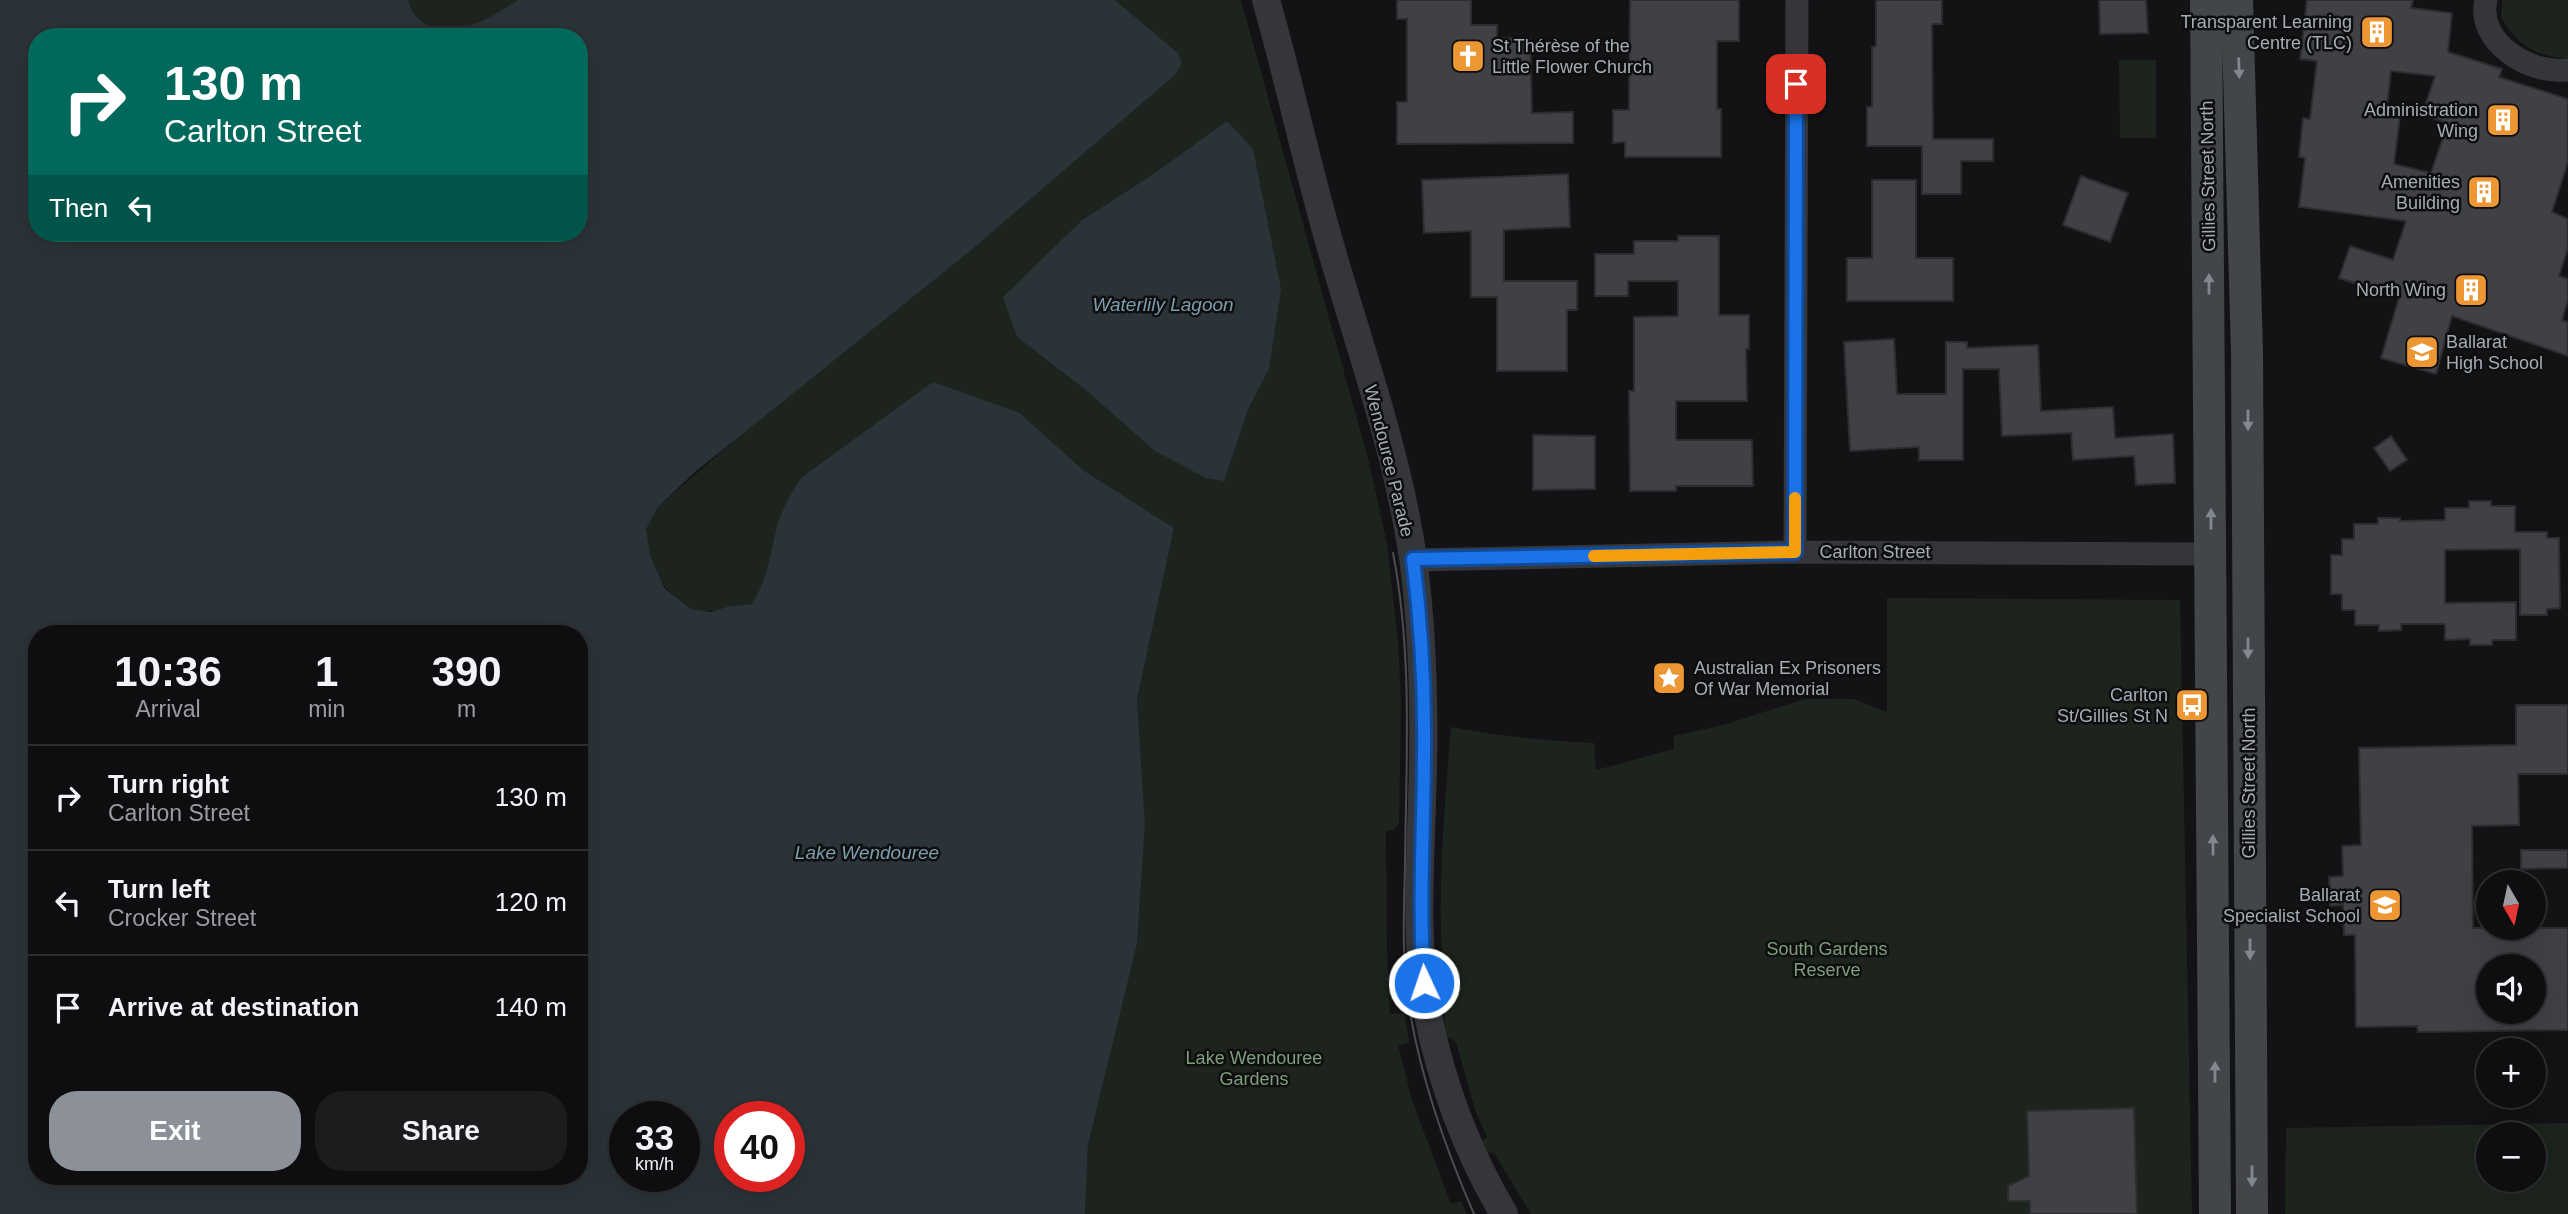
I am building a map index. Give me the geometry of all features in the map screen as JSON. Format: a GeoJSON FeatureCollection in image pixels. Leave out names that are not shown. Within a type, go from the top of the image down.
{"type":"FeatureCollection","features":[{"type":"Feature","properties":{"kind":"main road","name":"Gillies Street North"},"geometry":{"type":"LineString","coordinates":[[2206,0],[2216,1214]]}},
{"type":"Feature","properties":{"kind":"main road","name":"Gillies Street North"},"geometry":{"type":"LineString","coordinates":[[2237,0],[2247,352],[2252,1214]]}},
{"type":"Feature","properties":{"kind":"main road"},"geometry":{"type":"LineString","coordinates":[[2210,352],[2247,352]]}},
{"type":"Feature","properties":{"kind":"main road"},"geometry":{"type":"LineString","coordinates":[[2215,1117],[2251,1079]]}},
{"type":"Feature","properties":{"kind":"street","name":"Wendouree Parade"},"geometry":{"type":"LineString","coordinates":[[1266,0],[1327,235],[1392,459],[1413,559],[1423,659],[1420,895],[1427,1009],[1456,1116],[1482,1175],[1504,1214]]}},
{"type":"Feature","properties":{"kind":"street"},"geometry":{"type":"LineString","coordinates":[[1795,552],[1797,0]]}},
{"type":"Feature","properties":{"kind":"street"},"geometry":{"type":"LineString","coordinates":[[2483,2],[2488,26],[2496,40],[2510,54],[2541,69],[2568,69]]}},
{"type":"Feature","properties":{"kind":"street","name":"Carlton Street"},"geometry":{"type":"LineString","coordinates":[[1413,559],[1795,552],[2211,554]]}},
{"type":"Feature","properties":{"kind":"green space"},"geometry":{"type":"Polygon","coordinates":[[[408,0],[518,0],[484,20],[459,28],[435,27],[420,20],[408,0]]]}},
{"type":"Feature","properties":{"kind":"green space","name":"Lake Wendouree Gardens"},"geometry":{"type":"Polygon","coordinates":[[[1115,0],[1241,0],[1369,462],[1387,543],[1398,641],[1401,703],[1399,823],[1393,830],[1386,831],[1390,1014],[1403,1013],[1405,1016],[1409,1040],[1407,1044],[1398,1045],[1412,1100],[1451,1204],[1461,1201],[1467,1214],[1085,1214],[1088,1145],[1137,944],[1145,824],[1137,701],[1174,528],[1083,470],[1020,413],[849,443],[802,477],[764,583],[753,604],[708,611],[684,606],[660,578],[653,566],[646,542],[649,522],[658,507],[1178,53],[1115,0]],[[1155,173],[1082,220],[1004,297],[1017,337],[1088,392],[1224,480],[1249,406],[1269,369],[1155,173]]]}},
{"type":"Feature","properties":{"kind":"green space"},"geometry":{"type":"Polygon","coordinates":[[[2502,0],[2568,0],[2568,58],[2547,56],[2520,41],[2501,17],[2502,0]]]}},
{"type":"Feature","properties":{"kind":"green space"},"geometry":{"type":"Polygon","coordinates":[[[2119,60],[2156,60],[2156,138],[2120,138],[2119,60]]]}},
{"type":"Feature","properties":{"kind":"green space","name":"South Gardens Reserve"},"geometry":{"type":"Polygon","coordinates":[[[1887,598],[2180,600],[2192,1214],[1531,1214],[1494,1153],[1487,1152],[1482,1141],[1487,1137],[1475,1110],[1456,1042],[1447,1036],[1441,946],[1441,883],[1451,727],[1522,738],[1594,743],[1596,770],[1674,749],[1674,736],[1727,724],[1804,699],[1854,699],[1887,712],[1887,598]]]}},
{"type":"Feature","properties":{"kind":"green space"},"geometry":{"type":"Polygon","coordinates":[[[2546,1123],[2568,1123],[2568,1214],[2285,1214],[2286,1128],[2476,1125],[2476,1192],[2546,1192],[2546,1123]]]}},
{"type":"Feature","properties":{"kind":"water","name":"Lake Wendouree"},"geometry":{"type":"Polygon","coordinates":[[[0,0],[408,0],[420,20],[441,28],[28,28],[28,242],[588,242],[588,28],[459,28],[484,20],[518,0],[1115,0],[1178,53],[1182,63],[1176,74],[970,251],[695,472],[658,507],[646,529],[650,556],[665,589],[691,609],[711,612],[752,604],[765,577],[780,517],[802,477],[933,382],[1020,413],[1083,470],[1174,528],[1137,700],[1145,824],[1137,944],[1088,1145],[1085,1214],[0,1214],[0,0]]]}},
{"type":"Feature","properties":{"kind":"water","name":"Waterlily Lagoon"},"geometry":{"type":"Polygon","coordinates":[[[1227,121],[1253,149],[1281,289],[1269,369],[1249,407],[1224,481],[1206,478],[1155,451],[1088,392],[1017,337],[1003,297],[1082,220],[1155,173],[1227,121]]]}},
{"type":"Feature","properties":{"kind":"building"},"geometry":{"type":"Polygon","coordinates":[[[1397,0],[1471,0],[1471,25],[1497,25],[1497,38],[1530,38],[1532,113],[1573,112],[1573,143],[1397,144],[1397,102],[1407,102],[1407,19],[1397,19],[1397,0]]]}},
{"type":"Feature","properties":{"kind":"building"},"geometry":{"type":"Polygon","coordinates":[[[1630,0],[1739,0],[1739,41],[1717,41],[1717,109],[1721,109],[1721,157],[1625,157],[1625,142],[1613,143],[1613,110],[1629,110],[1630,0]]]}},
{"type":"Feature","properties":{"kind":"building"},"geometry":{"type":"Polygon","coordinates":[[[1876,0],[1942,0],[1942,24],[1932,24],[1933,139],[1993,139],[1993,161],[1961,161],[1961,194],[1922,194],[1922,146],[1867,146],[1867,107],[1872,107],[1872,47],[1876,46],[1876,0]]]}},
{"type":"Feature","properties":{"kind":"building"},"geometry":{"type":"Polygon","coordinates":[[[2099,0],[2146,0],[2148,33],[2100,34],[2099,0]]]}},
{"type":"Feature","properties":{"kind":"building"},"geometry":{"type":"Polygon","coordinates":[[[2307,0],[2413,0],[2411,8],[2452,13],[2448,52],[2502,69],[2499,77],[2568,99],[2568,162],[2552,212],[2568,219],[2568,248],[2559,276],[2568,279],[2568,300],[2562,320],[2568,322],[2568,356],[2452,316],[2436,374],[2381,358],[2399,298],[2339,278],[2350,246],[2393,260],[2406,221],[2299,207],[2305,158],[2299,157],[2303,118],[2310,119],[2317,61],[2300,59],[2307,0]],[[2391,71],[2387,106],[2401,108],[2394,164],[2431,173],[2448,123],[2422,115],[2435,76],[2391,71]]]}},
{"type":"Feature","properties":{"kind":"building"},"geometry":{"type":"Polygon","coordinates":[[[1568,174],[1570,227],[1504,230],[1504,281],[1577,281],[1577,310],[1567,310],[1567,371],[1497,371],[1497,297],[1471,297],[1471,231],[1424,233],[1422,180],[1568,174]]]}},
{"type":"Feature","properties":{"kind":"building"},"geometry":{"type":"Polygon","coordinates":[[[2081,176],[2128,193],[2110,242],[2063,225],[2081,176]]]}},
{"type":"Feature","properties":{"kind":"building"},"geometry":{"type":"Polygon","coordinates":[[[1872,180],[1916,180],[1916,258],[1953,258],[1953,301],[1847,301],[1847,258],[1872,258],[1872,180]]]}},
{"type":"Feature","properties":{"kind":"building"},"geometry":{"type":"Polygon","coordinates":[[[1678,236],[1719,236],[1719,315],[1749,315],[1749,349],[1746,349],[1747,401],[1676,401],[1676,440],[1752,440],[1753,486],[1676,486],[1676,491],[1630,491],[1629,391],[1634,391],[1634,317],[1678,316],[1678,281],[1628,281],[1628,296],[1595,296],[1595,254],[1634,254],[1634,241],[1678,241],[1678,236]]]}},
{"type":"Feature","properties":{"kind":"building"},"geometry":{"type":"Polygon","coordinates":[[[1894,339],[1897,394],[1946,394],[1946,342],[1967,342],[1967,348],[2038,345],[2041,411],[2113,407],[2115,438],[2173,434],[2175,483],[2136,485],[2134,456],[2073,460],[2071,433],[2002,436],[1999,369],[1963,369],[1963,460],[1919,460],[1919,447],[1850,451],[1844,342],[1894,339]]]}},
{"type":"Feature","properties":{"kind":"building"},"geometry":{"type":"Polygon","coordinates":[[[1533,435],[1595,436],[1595,489],[1533,490],[1533,435]]]}},
{"type":"Feature","properties":{"kind":"building"},"geometry":{"type":"Polygon","coordinates":[[[2391,436],[2407,460],[2390,471],[2374,448],[2391,436]]]}},
{"type":"Feature","properties":{"kind":"building"},"geometry":{"type":"Polygon","coordinates":[[[2469,501],[2491,501],[2491,506],[2515,506],[2515,532],[2547,532],[2547,538],[2559,538],[2560,608],[2547,609],[2547,615],[2520,615],[2520,549],[2445,550],[2445,603],[2516,602],[2516,640],[2492,640],[2492,645],[2470,645],[2470,639],[2445,640],[2445,624],[2401,624],[2401,630],[2379,631],[2379,625],[2355,625],[2355,610],[2342,610],[2342,594],[2331,594],[2331,555],[2342,555],[2342,539],[2354,539],[2354,524],[2378,524],[2378,518],[2400,518],[2400,521],[2445,520],[2445,508],[2469,508],[2469,501]]]}},
{"type":"Feature","properties":{"kind":"building"},"geometry":{"type":"Polygon","coordinates":[[[2516,705],[2568,705],[2568,774],[2518,774],[2519,825],[2472,826],[2473,928],[2476,928],[2476,940],[2546,940],[2546,928],[2568,928],[2568,1030],[2418,1032],[2417,1026],[2356,1027],[2355,935],[2344,935],[2343,905],[2330,906],[2329,877],[2343,876],[2342,846],[2361,845],[2359,748],[2516,745],[2516,705]]]}},
{"type":"Feature","properties":{"kind":"building"},"geometry":{"type":"Polygon","coordinates":[[[2521,850],[2568,850],[2568,868],[2521,869],[2521,850]]]}},
{"type":"Feature","properties":{"kind":"building"},"geometry":{"type":"Polygon","coordinates":[[[2134,1108],[2137,1214],[2030,1214],[2030,1201],[2008,1201],[2008,1186],[2029,1176],[2027,1111],[2134,1108]]]}},
{"type":"Feature","properties":{"kind":"tram line"},"geometry":{"type":"LineString","coordinates":[[1393,553],[1406,670],[1404,960],[1407,992],[1424,1077],[1452,1160],[1474,1214]]}},
{"type":"Feature","properties":{"kind":"slow traffic"},"geometry":{"type":"LineString","coordinates":[[1594,556],[1795,552],[1795,498]]}},
{"type":"Feature","properties":{"kind":"place","name":"Transparent Learning Centre (TLC)"},"geometry":{"type":"Point","coordinates":[2377,32]}},
{"type":"Feature","properties":{"kind":"place","name":"St Thérèse of the Little Flower Church"},"geometry":{"type":"Point","coordinates":[1468,56]}},
{"type":"Feature","properties":{"kind":"place","name":"Administration Wing"},"geometry":{"type":"Point","coordinates":[2503,120]}},
{"type":"Feature","properties":{"kind":"place","name":"Amenities Building"},"geometry":{"type":"Point","coordinates":[2484,192]}},
{"type":"Feature","properties":{"kind":"place","name":"North Wing"},"geometry":{"type":"Point","coordinates":[2471,290]}},
{"type":"Feature","properties":{"kind":"place","name":"Ballarat High School"},"geometry":{"type":"Point","coordinates":[2422,352]}},
{"type":"Feature","properties":{"kind":"place","name":"Australian Ex Prisoners Of War Memorial"},"geometry":{"type":"Point","coordinates":[1669,678]}},
{"type":"Feature","properties":{"kind":"place","name":"Carlton St/Gillies St N"},"geometry":{"type":"Point","coordinates":[2192,705]}},
{"type":"Feature","properties":{"kind":"place","name":"Ballarat Specialist School"},"geometry":{"type":"Point","coordinates":[2385,905]}},
{"type":"Feature","properties":{"kind":"route"},"geometry":{"type":"LineString","coordinates":[[1424,983],[1420,895],[1423,681],[1413,559],[1795,552],[1796,84]]}}]}
